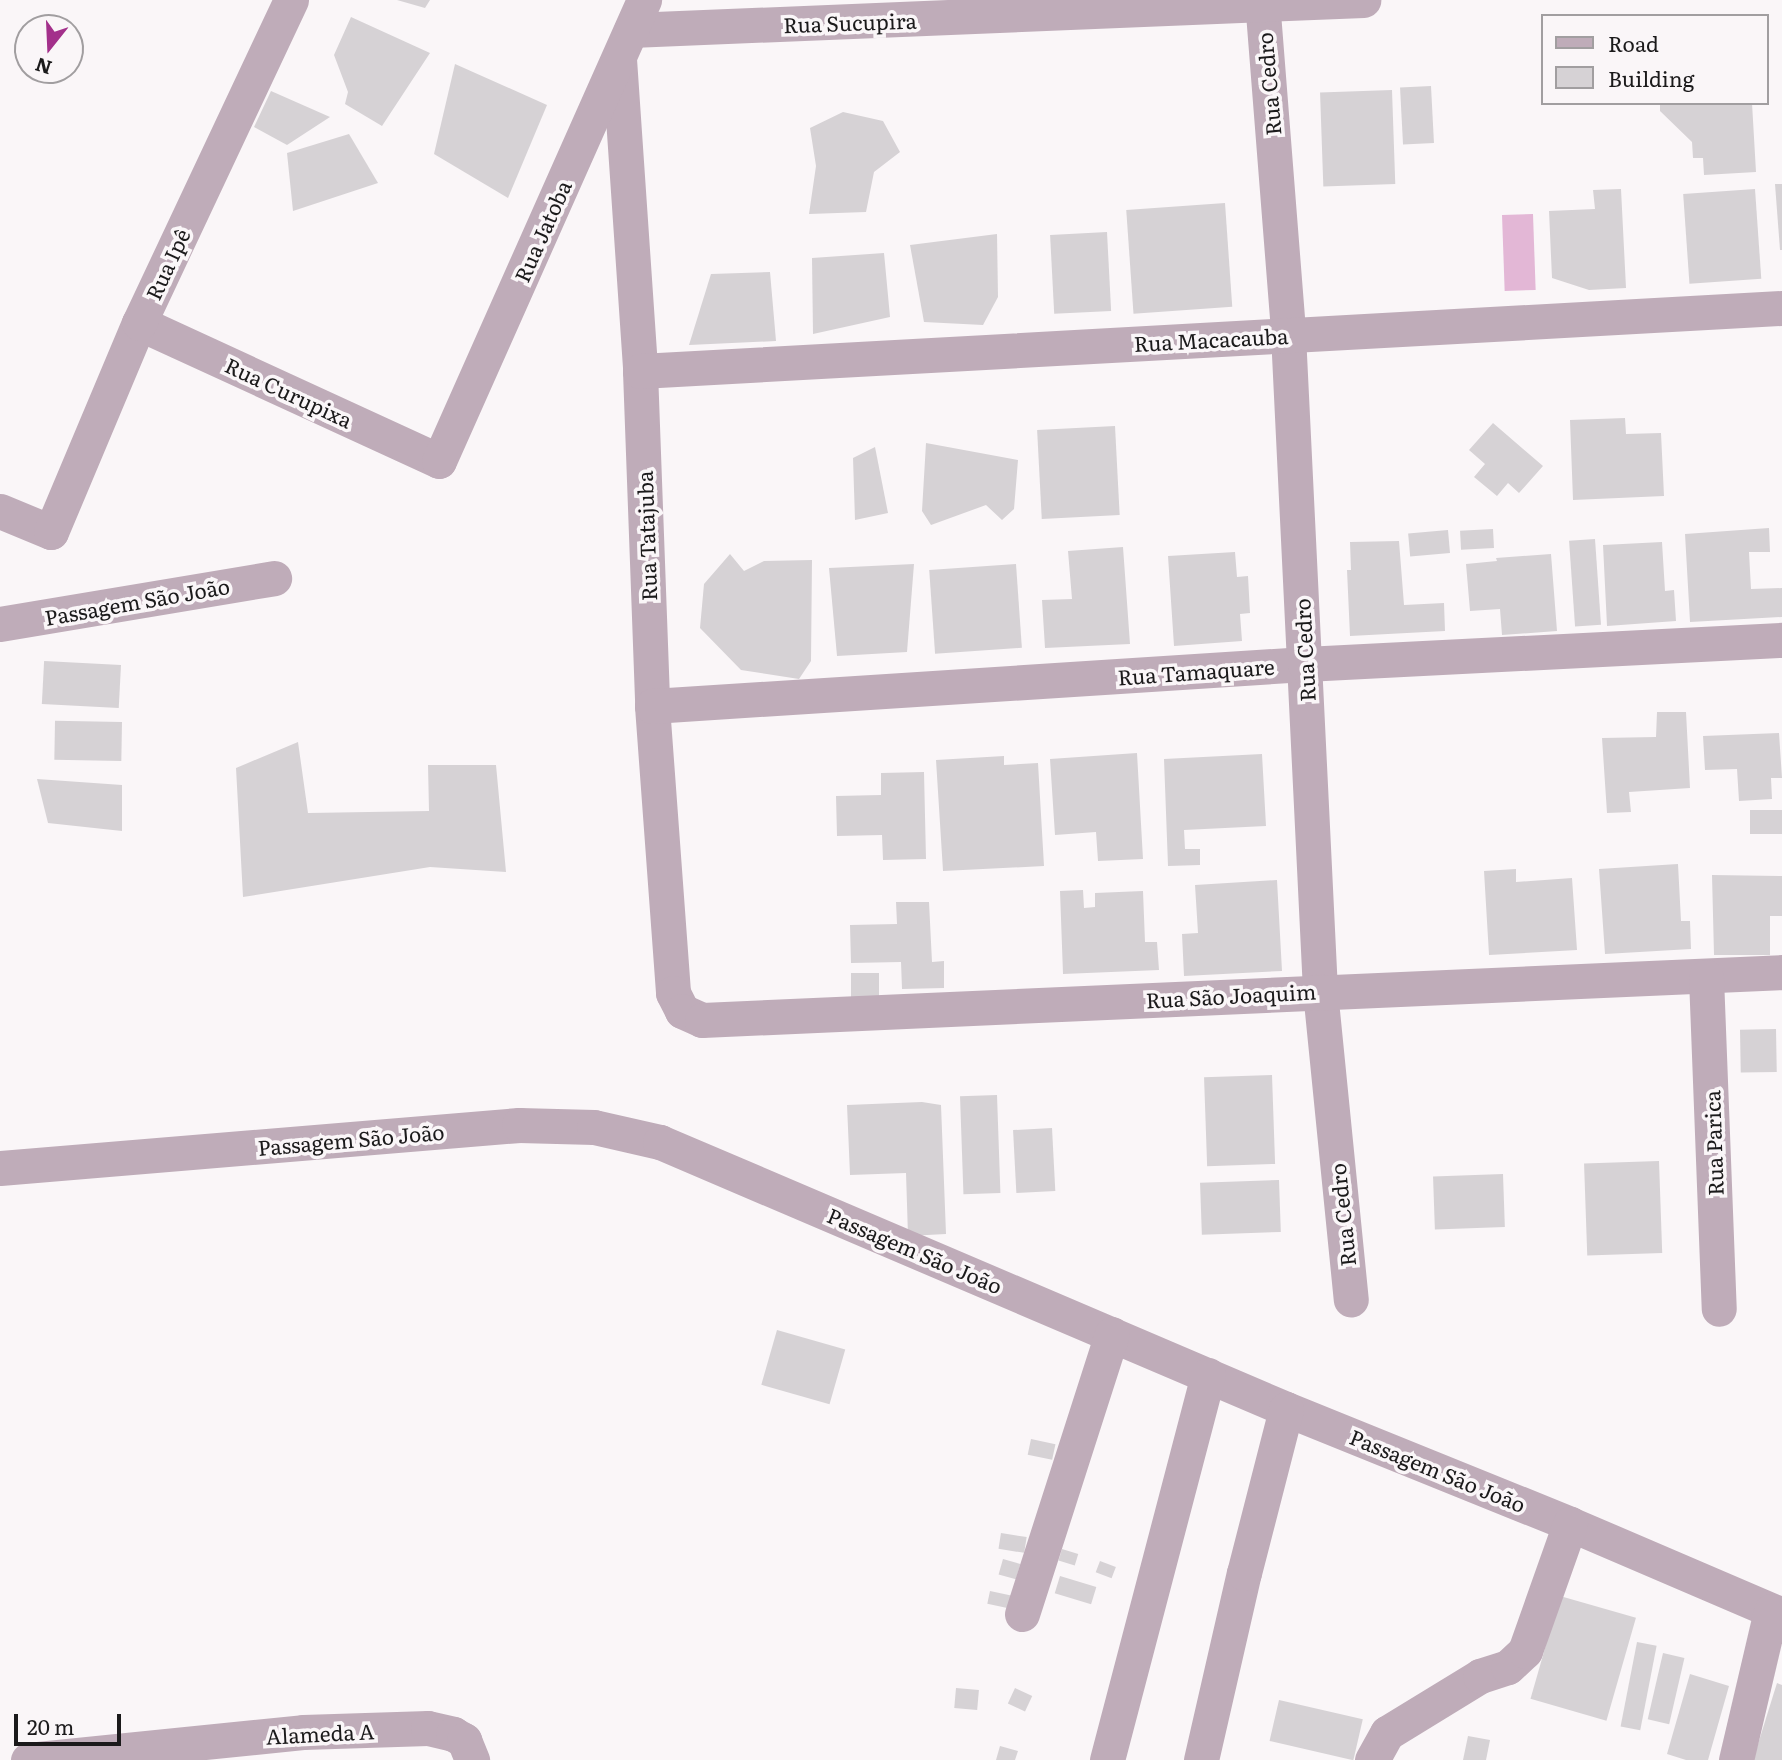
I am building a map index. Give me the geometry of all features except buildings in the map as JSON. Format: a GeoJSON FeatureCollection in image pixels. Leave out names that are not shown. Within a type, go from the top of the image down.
{"type":"FeatureCollection","features":[{"type":"Feature","properties":{"kind":"street","name":"Rua Ipê"},"geometry":{"type":"LineString","coordinates":[[0,511],[51,532],[139,323],[290,0]]}},
{"type":"Feature","properties":{"kind":"street","name":"Rua Sucupira"},"geometry":{"type":"LineString","coordinates":[[631,30],[1363,0]]}},
{"type":"Feature","properties":{"kind":"street","name":"Rua Cedro"},"geometry":{"type":"LineString","coordinates":[[1262,3],[1288,334],[1320,991],[1351,1299]]}},
{"type":"Feature","properties":{"kind":"street","name":"Rua Tatajuba"},"geometry":{"type":"LineString","coordinates":[[631,30],[652,706],[673,993],[682,1011]]}},
{"type":"Feature","properties":{"kind":"street","name":"Rua Jatoba"},"geometry":{"type":"LineString","coordinates":[[439,461],[631,30]]}},
{"type":"Feature","properties":{"kind":"street","name":"Rua Macacauba"},"geometry":{"type":"LineString","coordinates":[[640,371],[1782,308]]}},
{"type":"Feature","properties":{"kind":"street","name":"Rua Curupixa"},"geometry":{"type":"LineString","coordinates":[[139,323],[439,461]]}},
{"type":"Feature","properties":{"kind":"street","name":"Passagem São João"},"geometry":{"type":"LineString","coordinates":[[0,624],[274,578]]}},
{"type":"Feature","properties":{"kind":"street","name":"Rua Tamaquare"},"geometry":{"type":"LineString","coordinates":[[652,706],[1305,664],[1782,640]]}},
{"type":"Feature","properties":{"kind":"street","name":"Rua São Joaquim"},"geometry":{"type":"LineString","coordinates":[[682,1011],[702,1020],[1782,972]]}},
{"type":"Feature","properties":{"kind":"street","name":"Rua Parica"},"geometry":{"type":"LineString","coordinates":[[1706,977],[1719,1309]]}},
{"type":"Feature","properties":{"kind":"street","name":"Passagem São João"},"geometry":{"type":"LineString","coordinates":[[0,1168],[519,1125],[594,1127],[660,1142],[1286,1409],[1570,1524],[1776,1613]]}},
{"type":"Feature","properties":{"kind":"street"},"geometry":{"type":"LineString","coordinates":[[1022,1614],[1112,1334]]}},
{"type":"Feature","properties":{"kind":"street"},"geometry":{"type":"LineString","coordinates":[[1107,1760],[1208,1376]]}},
{"type":"Feature","properties":{"kind":"street"},"geometry":{"type":"LineString","coordinates":[[1201,1760],[1244,1573],[1286,1409]]}},
{"type":"Feature","properties":{"kind":"street"},"geometry":{"type":"LineString","coordinates":[[1379,1747],[1480,1676],[1508,1667],[1525,1651],[1570,1524]]}},
{"type":"Feature","properties":{"kind":"street"},"geometry":{"type":"LineString","coordinates":[[1736,1760],[1776,1613]]}},
{"type":"Feature","properties":{"kind":"street","name":"Alameda A"},"geometry":{"type":"LineString","coordinates":[[28,1760],[303,1732],[428,1728],[453,1734],[464,1740],[472,1760]]}},
{"type":"Feature","properties":{"kind":"shaded area"},"geometry":{"type":"Polygon","coordinates":[[[1533,214],[1536,290],[1505,291],[1502,215],[1533,214]]]}}]}
